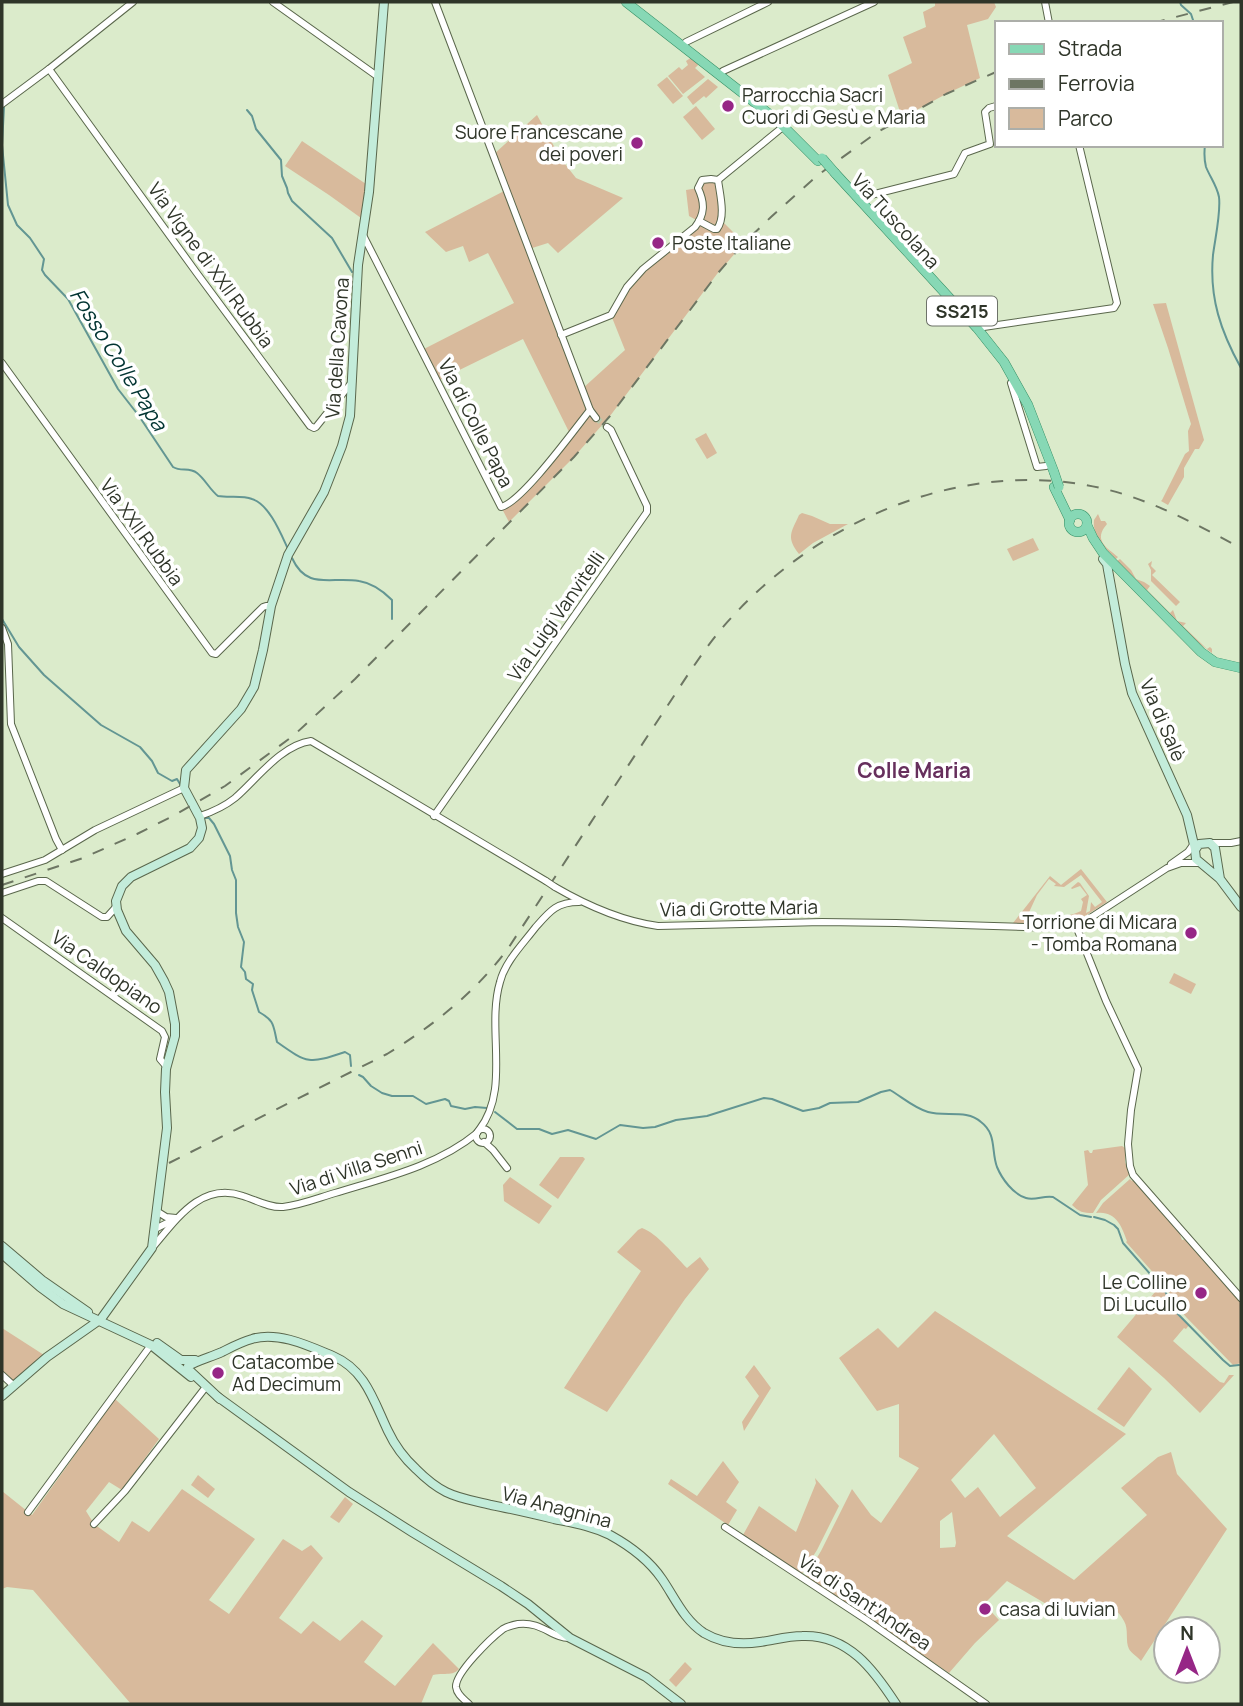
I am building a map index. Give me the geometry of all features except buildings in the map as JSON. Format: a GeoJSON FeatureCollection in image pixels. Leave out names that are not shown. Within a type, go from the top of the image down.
{"type":"FeatureCollection","features":[{"type":"Feature","properties":{"kind":"main road","name":"Via della Cavona"},"geometry":{"type":"LineString","coordinates":[[184,788],[186,770],[241,709],[254,687],[271,606],[289,552],[324,492],[342,446],[350,416],[358,265],[370,178],[384,2]]}},
{"type":"Feature","properties":{"kind":"main road","name":"Via Tuscolana"},"geometry":{"type":"LineString","coordinates":[[626,2],[784,126],[820,159]]}},
{"type":"Feature","properties":{"kind":"main road","name":"Via Tuscolana"},"geometry":{"type":"LineString","coordinates":[[636,2],[773,110],[971,328],[1011,383],[1021,402],[1046,469],[1074,517]]}},
{"type":"Feature","properties":{"kind":"main road","name":"Via Tuscolana"},"geometry":{"type":"LineString","coordinates":[[833,174],[859,198],[977,328],[1004,362],[1021,391],[1046,469]]}},
{"type":"Feature","properties":{"kind":"main road"},"geometry":{"type":"LineString","coordinates":[[1116,566],[1103,559],[1088,539],[1071,528],[1074,517],[1085,517],[1098,546],[1185,639],[1215,662],[1241,668]]}},
{"type":"Feature","properties":{"kind":"main road"},"geometry":{"type":"LineString","coordinates":[[1075,531],[1083,531],[1087,525]]}},
{"type":"Feature","properties":{"kind":"main road","name":"Via di Salè"},"geometry":{"type":"LineString","coordinates":[[1103,559],[1108,570],[1132,693],[1187,815],[1193,849]]}},
{"type":"Feature","properties":{"kind":"main road"},"geometry":{"type":"LineString","coordinates":[[2,1396],[47,1357],[99,1320],[152,1248],[160,1232],[158,1212],[167,1128],[166,1066],[176,1028],[169,992],[158,970],[125,931],[116,901],[118,893],[129,879],[195,844],[202,830],[200,816],[184,788]]}},
{"type":"Feature","properties":{"kind":"main road"},"geometry":{"type":"LineString","coordinates":[[1220,878],[1215,848],[1210,843],[1203,842],[1193,849],[1196,859],[1220,878],[1241,907]]}},
{"type":"Feature","properties":{"kind":"main road"},"geometry":{"type":"LineString","coordinates":[[1201,863],[1209,864],[1216,856]]}},
{"type":"Feature","properties":{"kind":"main road","name":"Via Anagnina"},"geometry":{"type":"LineString","coordinates":[[2,1246],[63,1304],[151,1345],[205,1388],[341,1487],[510,1591],[570,1638],[642,1674],[681,1704]]}},
{"type":"Feature","properties":{"kind":"main road","name":"Via Anagnina"},"geometry":{"type":"LineString","coordinates":[[2,1254],[28,1273]]}},
{"type":"Feature","properties":{"kind":"main road","name":"Via Anagnina"},"geometry":{"type":"LineString","coordinates":[[99,1320],[145,1336],[181,1360],[214,1355]]}},
{"type":"Feature","properties":{"kind":"main road","name":"Via Anagnina"},"geometry":{"type":"LineString","coordinates":[[220,1399],[188,1368],[252,1339],[271,1337],[340,1359],[364,1380],[402,1454],[440,1489],[466,1499],[582,1525],[610,1535],[647,1560],[686,1617],[706,1634],[739,1643],[804,1636],[816,1636],[831,1641],[853,1652],[867,1664],[896,1704]]}},
{"type":"Feature","properties":{"kind":"street"},"geometry":{"type":"LineString","coordinates":[[2,104],[133,2]]}},
{"type":"Feature","properties":{"kind":"street"},"geometry":{"type":"LineString","coordinates":[[273,2],[377,76]]}},
{"type":"Feature","properties":{"kind":"street"},"geometry":{"type":"LineString","coordinates":[[435,2],[590,410],[596,418]]}},
{"type":"Feature","properties":{"kind":"street"},"geometry":{"type":"LineString","coordinates":[[686,42],[768,2]]}},
{"type":"Feature","properties":{"kind":"street"},"geometry":{"type":"LineString","coordinates":[[723,71],[874,2]]}},
{"type":"Feature","properties":{"kind":"street"},"geometry":{"type":"LineString","coordinates":[[1045,2],[1049,21]]}},
{"type":"Feature","properties":{"kind":"street","name":"Via Vigne di XXII Rubbia"},"geometry":{"type":"LineString","coordinates":[[49,69],[312,428],[316,427],[353,381]]}},
{"type":"Feature","properties":{"kind":"street"},"geometry":{"type":"LineString","coordinates":[[859,198],[957,171],[965,153],[990,145],[985,112],[995,106]]}},
{"type":"Feature","properties":{"kind":"street"},"geometry":{"type":"LineString","coordinates":[[561,335],[611,315],[627,287],[643,269],[695,227],[704,209],[699,183],[707,179],[718,180],[784,126]]}},
{"type":"Feature","properties":{"kind":"street"},"geometry":{"type":"LineString","coordinates":[[977,328],[1114,308],[1117,303],[1079,147]]}},
{"type":"Feature","properties":{"kind":"street"},"geometry":{"type":"LineString","coordinates":[[699,221],[714,229],[721,224],[718,180]]}},
{"type":"Feature","properties":{"kind":"street","name":"Via di Colle Papa"},"geometry":{"type":"LineString","coordinates":[[363,235],[501,506],[523,492],[590,410]]}},
{"type":"Feature","properties":{"kind":"street","name":"Via XXII Rubbia"},"geometry":{"type":"LineString","coordinates":[[2,363],[207,649],[216,654],[263,607],[271,606]]}},
{"type":"Feature","properties":{"kind":"street","name":"Via Luigi Vanvitelli"},"geometry":{"type":"LineString","coordinates":[[434,816],[647,512],[647,506],[611,430],[607,427]]}},
{"type":"Feature","properties":{"kind":"street"},"geometry":{"type":"LineString","coordinates":[[2,628],[8,644],[11,724],[62,850]]}},
{"type":"Feature","properties":{"kind":"street","name":"Via di Grotte Maria"},"geometry":{"type":"LineString","coordinates":[[200,816],[230,801],[276,759],[310,741],[583,902],[636,922],[663,926],[822,922],[1048,928],[1076,926],[1193,849]]}},
{"type":"Feature","properties":{"kind":"street"},"geometry":{"type":"LineString","coordinates":[[2,874],[41,861],[95,830],[184,788]]}},
{"type":"Feature","properties":{"kind":"street"},"geometry":{"type":"LineString","coordinates":[[1210,843],[1239,842]]}},
{"type":"Feature","properties":{"kind":"street"},"geometry":{"type":"LineString","coordinates":[[1216,856],[1239,842]]}},
{"type":"Feature","properties":{"kind":"street","name":"Via di Grotte Maria"},"geometry":{"type":"LineString","coordinates":[[1167,868],[1181,863],[1201,863]]}},
{"type":"Feature","properties":{"kind":"street"},"geometry":{"type":"LineString","coordinates":[[2,893],[37,881],[46,881],[102,918],[107,917],[116,907]]}},
{"type":"Feature","properties":{"kind":"street","name":"Via di Villa Senni"},"geometry":{"type":"LineString","coordinates":[[463,1144],[485,1138],[487,1119],[494,1098],[496,1007],[501,977],[550,911],[563,903],[583,902]]}},
{"type":"Feature","properties":{"kind":"street","name":"Via Caldopiano"},"geometry":{"type":"LineString","coordinates":[[2,918],[162,1031],[166,1037],[160,1059],[166,1066]]}},
{"type":"Feature","properties":{"kind":"street"},"geometry":{"type":"LineString","coordinates":[[1076,926],[1104,996],[1138,1067],[1130,1110],[1128,1144],[1133,1175],[1241,1298]]}},
{"type":"Feature","properties":{"kind":"street","name":"Via di Villa Senni"},"geometry":{"type":"LineString","coordinates":[[160,1232],[194,1203],[218,1193],[236,1194],[273,1207],[294,1205],[400,1173],[442,1156],[463,1144],[487,1119]]}},
{"type":"Feature","properties":{"kind":"street"},"geometry":{"type":"LineString","coordinates":[[485,1138],[476,1138],[478,1131],[482,1129],[485,1138],[507,1168]]}},
{"type":"Feature","properties":{"kind":"street"},"geometry":{"type":"LineString","coordinates":[[158,1212],[166,1217],[178,1218]]}},
{"type":"Feature","properties":{"kind":"street"},"geometry":{"type":"LineString","coordinates":[[28,1512],[151,1345]]}},
{"type":"Feature","properties":{"kind":"street"},"geometry":{"type":"LineString","coordinates":[[2,1375],[13,1385]]}},
{"type":"Feature","properties":{"kind":"street"},"geometry":{"type":"LineString","coordinates":[[94,1524],[125,1492],[205,1388]]}},
{"type":"Feature","properties":{"kind":"street","name":"Via di Sant'Andrea"},"geometry":{"type":"LineString","coordinates":[[725,1527],[986,1704]]}},
{"type":"Feature","properties":{"kind":"street"},"geometry":{"type":"LineString","coordinates":[[469,1704],[458,1693],[457,1679],[486,1645],[505,1628],[530,1624],[570,1638]]}},
{"type":"Feature","properties":{"kind":"green space"},"geometry":{"type":"Polygon","coordinates":[[[935,2],[994,2],[996,7],[988,19],[967,25],[980,78],[902,118],[888,75],[912,63],[903,37],[926,27],[923,12],[935,6],[935,2]]]}},
{"type":"Feature","properties":{"kind":"green space"},"geometry":{"type":"Polygon","coordinates":[[[692,57],[700,63],[695,68],[705,77],[683,94],[668,76],[679,67],[682,70],[688,65],[686,61],[692,57]]]}},
{"type":"Feature","properties":{"kind":"green space"},"geometry":{"type":"Polygon","coordinates":[[[667,77],[683,96],[673,104],[657,85],[667,77]]]}},
{"type":"Feature","properties":{"kind":"green space"},"geometry":{"type":"Polygon","coordinates":[[[708,79],[718,87],[693,105],[687,97],[708,79]]]}},
{"type":"Feature","properties":{"kind":"green space"},"geometry":{"type":"Polygon","coordinates":[[[696,106],[715,129],[702,140],[683,117],[696,106]]]}},
{"type":"Feature","properties":{"kind":"green space"},"geometry":{"type":"Polygon","coordinates":[[[537,115],[561,159],[576,178],[623,198],[558,253],[548,243],[529,249],[582,389],[625,350],[611,315],[627,287],[698,221],[689,216],[686,190],[698,188],[702,180],[718,180],[721,220],[744,243],[717,274],[610,416],[574,457],[509,522],[501,507],[523,492],[570,434],[523,339],[437,381],[422,350],[514,303],[488,253],[469,262],[463,246],[446,252],[425,232],[506,190],[493,155],[537,115]]]}},
{"type":"Feature","properties":{"kind":"green space"},"geometry":{"type":"Polygon","coordinates":[[[302,141],[366,184],[361,218],[285,166],[302,141]]]}},
{"type":"Feature","properties":{"kind":"green space"},"geometry":{"type":"Polygon","coordinates":[[[1166,303],[1204,440],[1184,468],[1184,477],[1168,505],[1161,501],[1189,451],[1188,431],[1191,424],[1153,304],[1166,303]]]}},
{"type":"Feature","properties":{"kind":"green space"},"geometry":{"type":"Polygon","coordinates":[[[706,433],[717,453],[707,459],[695,439],[706,433]]]}},
{"type":"Feature","properties":{"kind":"green space"},"geometry":{"type":"Polygon","coordinates":[[[802,513],[830,524],[848,524],[799,554],[792,543],[791,535],[802,513]]]}},
{"type":"Feature","properties":{"kind":"green space"},"geometry":{"type":"Polygon","coordinates":[[[1098,514],[1101,521],[1107,524],[1101,539],[1118,557],[1116,559],[1100,542],[1095,532],[1094,520],[1098,514]]]}},
{"type":"Feature","properties":{"kind":"green space"},"geometry":{"type":"Polygon","coordinates":[[[1033,538],[1039,550],[1013,561],[1007,549],[1033,538]]]}},
{"type":"Feature","properties":{"kind":"green space"},"geometry":{"type":"Polygon","coordinates":[[[1120,559],[1136,579],[1150,586],[1147,590],[1170,613],[1173,610],[1177,621],[1186,623],[1183,626],[1207,649],[1212,649],[1212,653],[1196,641],[1117,561],[1120,559]]]}},
{"type":"Feature","properties":{"kind":"green space"},"geometry":{"type":"Polygon","coordinates":[[[1152,561],[1151,566],[1156,571],[1152,575],[1180,602],[1176,606],[1151,581],[1148,564],[1152,561]]]}},
{"type":"Feature","properties":{"kind":"green space"},"geometry":{"type":"Polygon","coordinates":[[[1081,869],[1107,902],[1067,924],[1032,924],[1033,920],[1039,918],[1081,911],[1081,899],[1087,895],[1080,886],[1071,888],[1078,882],[1089,896],[1086,913],[1090,911],[1091,902],[1095,907],[1102,902],[1081,875],[1064,887],[1054,886],[1056,884],[1049,879],[1037,895],[1025,924],[1013,923],[1050,876],[1061,885],[1081,869]]]}},
{"type":"Feature","properties":{"kind":"green space"},"geometry":{"type":"Polygon","coordinates":[[[1174,973],[1196,984],[1191,994],[1169,983],[1174,973]]]}},
{"type":"Feature","properties":{"kind":"green space"},"geometry":{"type":"Polygon","coordinates":[[[1122,1146],[1125,1148],[1125,1162],[1130,1174],[1101,1200],[1093,1213],[1077,1209],[1072,1205],[1088,1185],[1084,1151],[1092,1153],[1093,1150],[1122,1146]]]}},
{"type":"Feature","properties":{"kind":"green space"},"geometry":{"type":"Polygon","coordinates":[[[560,1157],[585,1159],[558,1199],[539,1185],[560,1157]]]}},
{"type":"Feature","properties":{"kind":"green space"},"geometry":{"type":"Polygon","coordinates":[[[510,1177],[552,1206],[539,1224],[504,1201],[503,1185],[510,1177]]]}},
{"type":"Feature","properties":{"kind":"green space","name":"Le Colline Di Lucullo"},"geometry":{"type":"Polygon","coordinates":[[[1130,1179],[1134,1180],[1179,1231],[1182,1240],[1186,1239],[1241,1302],[1241,1363],[1233,1365],[1186,1317],[1166,1287],[1126,1242],[1117,1220],[1108,1214],[1096,1213],[1103,1203],[1130,1179]]]}},
{"type":"Feature","properties":{"kind":"green space"},"geometry":{"type":"Polygon","coordinates":[[[642,1228],[660,1240],[687,1268],[700,1257],[709,1269],[685,1299],[607,1412],[564,1388],[641,1271],[617,1252],[642,1228]]]}},
{"type":"Feature","properties":{"kind":"green space"},"geometry":{"type":"Polygon","coordinates":[[[1161,1285],[1168,1295],[1170,1305],[1189,1325],[1173,1341],[1220,1382],[1224,1383],[1229,1375],[1234,1375],[1200,1413],[1117,1337],[1161,1285]]]}},
{"type":"Feature","properties":{"kind":"green space"},"geometry":{"type":"Polygon","coordinates":[[[935,1311],[1126,1434],[1007,1536],[1074,1580],[1147,1515],[1121,1488],[1158,1457],[1171,1452],[1177,1474],[1227,1529],[1171,1615],[1152,1615],[1152,1644],[1141,1661],[1129,1649],[1125,1624],[1118,1612],[1111,1607],[1095,1602],[1060,1612],[1007,1581],[984,1604],[999,1620],[949,1673],[805,1577],[852,1489],[871,1515],[881,1523],[919,1468],[899,1457],[899,1404],[877,1411],[839,1358],[878,1328],[898,1348],[935,1311]],[[994,1434],[951,1480],[965,1498],[978,1487],[1000,1517],[1036,1488],[994,1434]],[[952,1512],[940,1521],[940,1548],[955,1547],[952,1512]]]}},
{"type":"Feature","properties":{"kind":"green space"},"geometry":{"type":"Polygon","coordinates":[[[2,1328],[44,1355],[13,1382],[2,1372],[2,1328]]]}},
{"type":"Feature","properties":{"kind":"green space"},"geometry":{"type":"Polygon","coordinates":[[[754,1365],[771,1388],[744,1431],[742,1422],[759,1396],[745,1377],[754,1365]]]}},
{"type":"Feature","properties":{"kind":"green space"},"geometry":{"type":"Polygon","coordinates":[[[1129,1367],[1152,1389],[1124,1427],[1097,1409],[1129,1367]]]}},
{"type":"Feature","properties":{"kind":"green space"},"geometry":{"type":"Polygon","coordinates":[[[115,1399],[159,1439],[122,1490],[109,1482],[86,1511],[94,1524],[119,1542],[132,1521],[149,1532],[182,1489],[255,1539],[209,1600],[229,1614],[283,1539],[302,1551],[311,1545],[323,1558],[279,1618],[301,1634],[313,1621],[340,1641],[362,1620],[383,1636],[364,1662],[395,1686],[433,1643],[459,1669],[450,1674],[433,1675],[421,1704],[131,1704],[33,1590],[7,1587],[2,1589],[2,1491],[32,1515],[115,1399]]]}},
{"type":"Feature","properties":{"kind":"green space"},"geometry":{"type":"Polygon","coordinates":[[[723,1461],[739,1482],[726,1502],[737,1510],[728,1525],[668,1484],[671,1479],[697,1496],[723,1461]]]}},
{"type":"Feature","properties":{"kind":"green space"},"geometry":{"type":"Polygon","coordinates":[[[198,1475],[215,1489],[208,1498],[191,1485],[198,1475]]]}},
{"type":"Feature","properties":{"kind":"green space"},"geometry":{"type":"Polygon","coordinates":[[[815,1478],[839,1506],[801,1575],[743,1535],[759,1506],[796,1532],[816,1483],[815,1478]]]}},
{"type":"Feature","properties":{"kind":"green space"},"geometry":{"type":"Polygon","coordinates":[[[345,1497],[353,1504],[339,1523],[330,1517],[345,1497]]]}},
{"type":"Feature","properties":{"kind":"green space"},"geometry":{"type":"Polygon","coordinates":[[[685,1662],[692,1669],[676,1687],[669,1680],[685,1662]]]}},
{"type":"Feature","properties":{"kind":"waterway"},"geometry":{"type":"LineString","coordinates":[[1180,2],[1191,14],[1193,21]]}},
{"type":"Feature","properties":{"kind":"waterway","name":"Fosso Colle Papa"},"geometry":{"type":"LineString","coordinates":[[4,107],[2,145],[8,205],[17,225],[44,259],[42,270],[68,299],[118,389],[173,467],[197,473],[218,496],[244,497],[258,502],[274,520],[288,549]]}},
{"type":"Feature","properties":{"kind":"waterway"},"geometry":{"type":"LineString","coordinates":[[247,110],[256,129],[281,160],[282,176],[292,201],[332,238],[352,272]]}},
{"type":"Feature","properties":{"kind":"waterway"},"geometry":{"type":"LineString","coordinates":[[1205,147],[1206,167],[1219,197],[1212,271],[1215,300],[1222,328],[1241,368]]}},
{"type":"Feature","properties":{"kind":"waterway","name":"Fosso Colle Papa"},"geometry":{"type":"LineString","coordinates":[[292,558],[298,568],[312,578],[359,581],[377,588],[392,600],[392,619]]}},
{"type":"Feature","properties":{"kind":"waterway"},"geometry":{"type":"LineString","coordinates":[[2,619],[19,647],[44,675],[101,725],[140,747],[158,773],[172,781],[177,779],[180,784]]}},
{"type":"Feature","properties":{"kind":"waterway"},"geometry":{"type":"LineString","coordinates":[[205,818],[209,818],[214,824],[230,856],[236,880],[238,927],[244,942],[241,967],[246,979],[253,984],[252,990],[259,1012],[272,1024],[277,1042],[296,1055],[316,1060],[345,1052],[350,1055],[351,1066]]}},
{"type":"Feature","properties":{"kind":"waterway"},"geometry":{"type":"LineString","coordinates":[[359,1075],[371,1086],[392,1096],[413,1096],[426,1104],[445,1099],[451,1106],[465,1109],[487,1108]]}},
{"type":"Feature","properties":{"kind":"waterway"},"geometry":{"type":"LineString","coordinates":[[495,1112],[517,1129],[539,1129],[552,1134],[568,1130],[596,1139],[620,1125],[655,1127],[676,1120],[707,1116],[764,1098],[803,1111],[830,1103],[858,1102],[890,1090],[928,1112],[963,1114],[975,1118],[989,1132],[997,1167],[1012,1190],[1029,1199],[1053,1197],[1080,1215],[1091,1217]]}},
{"type":"Feature","properties":{"kind":"waterway"},"geometry":{"type":"LineString","coordinates":[[1094,1217],[1105,1220],[1118,1229],[1123,1243],[1165,1291],[1173,1309],[1230,1366],[1239,1365]]}},
{"type":"Feature","properties":{"kind":"tunnel"},"geometry":{"type":"LineString","coordinates":[[596,418],[607,427]]}},
{"type":"Feature","properties":{"kind":"railway"},"geometry":{"type":"LineString","coordinates":[[1161,21],[1233,2]]}},
{"type":"Feature","properties":{"kind":"railway"},"geometry":{"type":"LineString","coordinates":[[2,885],[83,858],[173,816],[225,786],[293,736],[355,679],[574,457],[610,416],[718,273],[771,217],[818,175],[876,133],[946,94],[995,72]]}},
{"type":"Feature","properties":{"kind":"railway"},"geometry":{"type":"LineString","coordinates":[[169,1163],[387,1054],[438,1019],[468,993],[509,947],[689,673],[720,631],[768,582],[809,551],[854,524],[902,503],[951,489],[1002,481],[1054,481],[1105,489],[1141,500],[1241,548]]}},
{"type":"Feature","properties":{"kind":"place","name":"Parrocchia Sacri Cuori di Gesù e Maria"},"geometry":{"type":"Point","coordinates":[728,106]}},
{"type":"Feature","properties":{"kind":"place","name":"Suore Francescane dei poveri"},"geometry":{"type":"Point","coordinates":[637,143]}},
{"type":"Feature","properties":{"kind":"place","name":"Poste Italiane"},"geometry":{"type":"Point","coordinates":[658,243]}},
{"type":"Feature","properties":{"kind":"place","name":"Torrione di Micara - Tomba Romana"},"geometry":{"type":"Point","coordinates":[1191,933]}},
{"type":"Feature","properties":{"kind":"place","name":"Le Colline Di Lucullo"},"geometry":{"type":"Point","coordinates":[1201,1293]}},
{"type":"Feature","properties":{"kind":"place","name":"Catacombe Ad Decimum"},"geometry":{"type":"Point","coordinates":[218,1373]}},
{"type":"Feature","properties":{"kind":"place","name":"casa di luvian"},"geometry":{"type":"Point","coordinates":[985,1609]}},
{"type":"Feature","properties":{"kind":"district","name":"Colle Maria"},"geometry":{"type":"Point","coordinates":[914,770]}}]}
